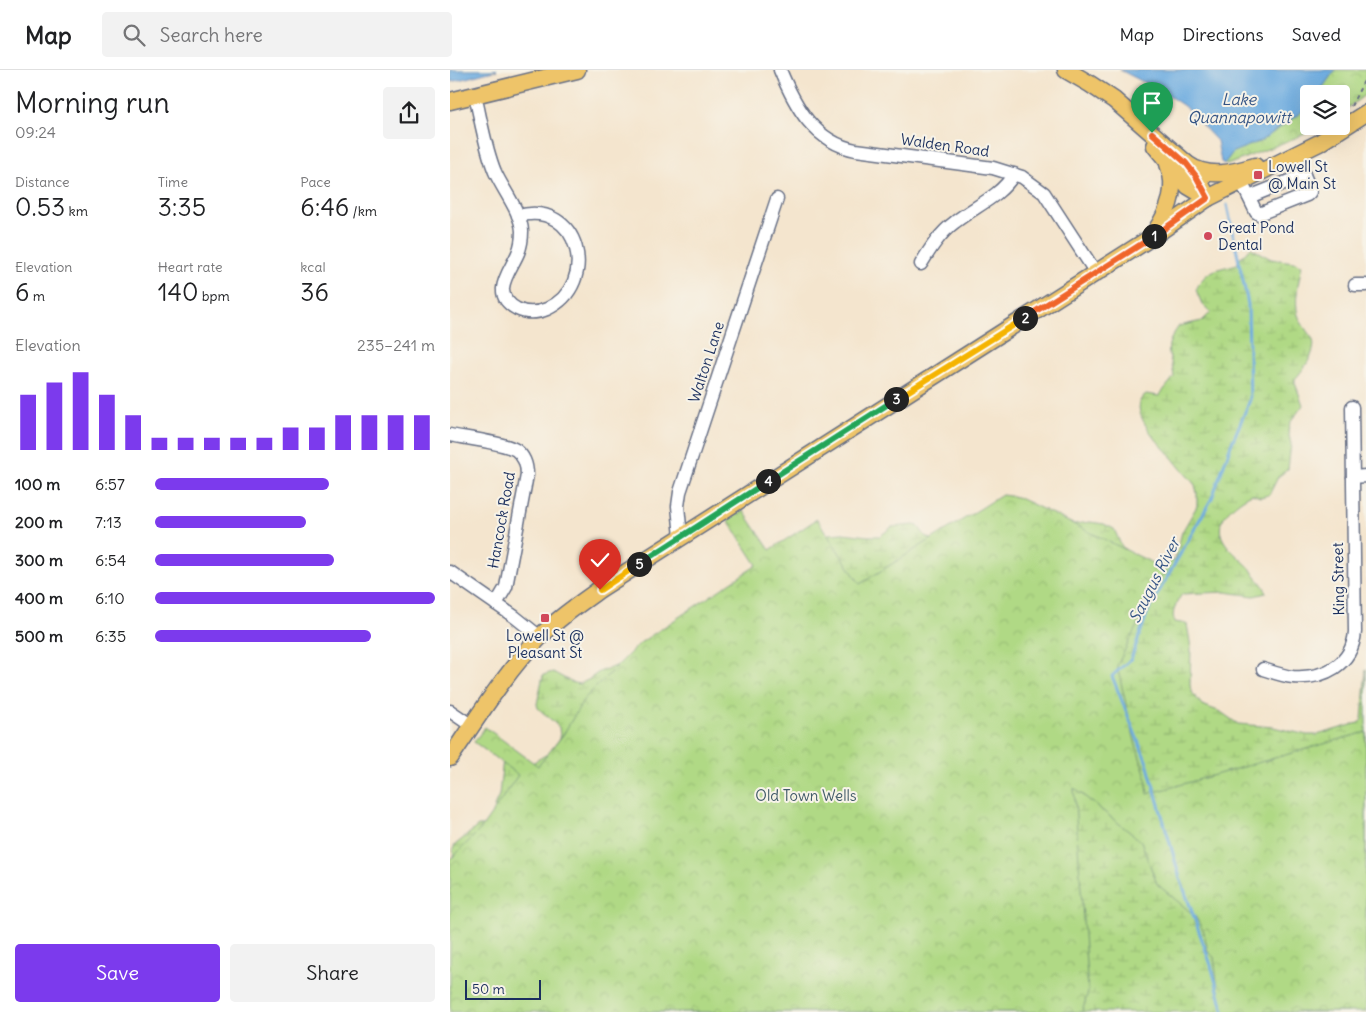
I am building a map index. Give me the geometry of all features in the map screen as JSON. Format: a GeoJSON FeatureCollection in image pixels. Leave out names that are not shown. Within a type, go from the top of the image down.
{"type":"FeatureCollection","features":[{"type":"Feature","properties":{"kind":"main road"},"geometry":{"type":"LineString","coordinates":[[450,101],[577,70]]}},
{"type":"Feature","properties":{"kind":"main road"},"geometry":{"type":"LineString","coordinates":[[1066,70],[1103,93],[1186,163],[1196,176],[1208,198]]}},
{"type":"Feature","properties":{"kind":"main road"},"geometry":{"type":"LineString","coordinates":[[450,758],[501,684],[540,637],[556,622],[600,590],[1152,237],[1208,198],[1339,132],[1360,116]]}},
{"type":"Feature","properties":{"kind":"main road"},"geometry":{"type":"LineString","coordinates":[[1139,123],[1167,162],[1188,186],[1208,198]]}},
{"type":"Feature","properties":{"kind":"main road"},"geometry":{"type":"LineString","coordinates":[[1186,163],[1200,170],[1221,174],[1236,172],[1295,154]]}},
{"type":"Feature","properties":{"kind":"main road"},"geometry":{"type":"LineString","coordinates":[[1152,237],[1166,214],[1172,196],[1171,176],[1167,162]]}},
{"type":"Feature","properties":{"kind":"street","name":"Walden Road"},"geometry":{"type":"LineString","coordinates":[[780,70],[797,107],[809,124],[826,139],[836,144],[856,150],[993,168],[1014,174],[1034,184],[1049,199],[1096,273]]}},
{"type":"Feature","properties":{"kind":"street"},"geometry":{"type":"LineString","coordinates":[[475,95],[494,170],[522,227],[518,253],[504,278],[504,294],[516,308],[526,312],[536,312],[552,306],[567,293],[575,278],[578,256],[571,236],[558,221],[538,213],[518,216]]}},
{"type":"Feature","properties":{"kind":"street"},"geometry":{"type":"LineString","coordinates":[[1241,181],[1257,212],[1262,214],[1308,194],[1310,190],[1295,154]]}},
{"type":"Feature","properties":{"kind":"street"},"geometry":{"type":"LineString","coordinates":[[921,264],[930,248],[948,228],[1001,191],[1014,174]]}},
{"type":"Feature","properties":{"kind":"street"},"geometry":{"type":"LineString","coordinates":[[1249,197],[1304,174]]}},
{"type":"Feature","properties":{"kind":"street","name":"Walton Lane"},"geometry":{"type":"LineString","coordinates":[[681,537],[678,506],[680,492],[777,200]]}},
{"type":"Feature","properties":{"kind":"street","name":"King Street"},"geometry":{"type":"LineString","coordinates":[[1262,669],[1293,677],[1318,675],[1335,669],[1350,654],[1356,632],[1360,476],[1352,407]]}},
{"type":"Feature","properties":{"kind":"street","name":"Hancock Road"},"geometry":{"type":"LineString","coordinates":[[450,435],[512,448],[520,454],[526,464],[526,475],[506,587],[496,604]]}},
{"type":"Feature","properties":{"kind":"street"},"geometry":{"type":"LineString","coordinates":[[450,572],[540,637]]}},
{"type":"Feature","properties":{"kind":"street"},"geometry":{"type":"LineString","coordinates":[[450,711],[472,726]]}},
{"type":"Feature","properties":{"kind":"path"},"geometry":{"type":"LineString","coordinates":[[1360,116],[1366,77]]}},
{"type":"Feature","properties":{"kind":"green space"},"geometry":{"type":"Polygon","coordinates":[[[1335,70],[1366,70],[1366,94],[1350,106],[1350,85],[1324,85],[1335,70]]]}},
{"type":"Feature","properties":{"kind":"green space"},"geometry":{"type":"Polygon","coordinates":[[[1300,113],[1300,135],[1302,135],[1227,165],[1224,164],[1233,152],[1261,141],[1300,113]]]}},
{"type":"Feature","properties":{"kind":"green space","name":"Old Town Wells"},"geometry":{"type":"Polygon","coordinates":[[[1251,248],[1271,259],[1302,265],[1297,290],[1297,309],[1304,327],[1314,343],[1309,360],[1295,379],[1303,405],[1290,423],[1288,431],[1291,444],[1288,469],[1278,477],[1269,495],[1260,497],[1252,494],[1236,505],[1227,513],[1220,529],[1225,543],[1250,568],[1266,593],[1254,596],[1225,592],[1182,594],[1173,615],[1175,622],[1187,624],[1191,648],[1191,691],[1202,705],[1221,712],[1238,724],[1273,727],[1307,735],[1317,735],[1358,723],[1362,720],[1366,669],[1366,990],[1347,1012],[619,1012],[454,858],[453,849],[455,845],[478,826],[483,826],[496,809],[494,807],[499,795],[503,759],[527,766],[549,753],[560,738],[559,727],[538,708],[537,704],[543,675],[553,672],[571,682],[579,684],[599,672],[616,666],[815,535],[843,533],[880,536],[892,527],[914,525],[918,526],[926,537],[939,542],[1090,522],[1104,524],[1114,529],[1121,545],[1128,552],[1154,568],[1175,560],[1182,532],[1197,506],[1197,493],[1195,485],[1145,425],[1139,408],[1141,400],[1146,394],[1159,396],[1174,377],[1169,346],[1173,334],[1179,326],[1202,321],[1211,312],[1202,304],[1196,290],[1200,283],[1212,271],[1237,264],[1240,258],[1251,248]]]}},
{"type":"Feature","properties":{"kind":"green space","name":"Old Town Wells"},"geometry":{"type":"Polygon","coordinates":[[[1002,495],[1017,497],[1165,569],[1117,666],[1136,746],[1146,776],[1148,794],[1366,732],[1366,1012],[1224,1012],[1217,982],[1214,957],[1208,952],[1204,932],[1195,916],[1157,884],[1141,841],[1074,788],[1088,992],[1082,1012],[450,1012],[450,858],[481,829],[518,775],[474,742],[485,727],[538,766],[563,735],[584,699],[640,643],[757,565],[728,520],[743,510],[770,550],[817,519],[860,584],[1002,495]]]}},
{"type":"Feature","properties":{"kind":"water"},"geometry":{"type":"Polygon","coordinates":[[[450,70],[497,70],[451,82],[450,70]]]}},
{"type":"Feature","properties":{"kind":"water","name":"Lake Quannapowitt"},"geometry":{"type":"Polygon","coordinates":[[[1120,70],[1335,70],[1324,85],[1300,85],[1300,113],[1261,141],[1233,152],[1224,164],[1221,162],[1217,141],[1184,106],[1163,92],[1120,70]]]}},
{"type":"Feature","properties":{"kind":"waterway","name":"Saugus River"},"geometry":{"type":"LineString","coordinates":[[1224,1012],[1211,965],[1180,878],[1147,763],[1112,676],[1131,659],[1148,611],[1212,498],[1250,400],[1248,304],[1227,205]]}},
{"type":"Feature","properties":{"kind":"place","name":"Lowell St @ Main St"},"geometry":{"type":"Point","coordinates":[1258,175]}},
{"type":"Feature","properties":{"kind":"place","name":"Great Pond Dental"},"geometry":{"type":"Point","coordinates":[1208,236]}},
{"type":"Feature","properties":{"kind":"place","name":"Lowell St @ Pleasant St"},"geometry":{"type":"Point","coordinates":[545,618]}},
{"type":"Feature","properties":{"kind":"route"},"geometry":{"type":"LineString","coordinates":[[600,590],[1152,237],[1208,198],[1200,182],[1186,163],[1152,133]]}}]}
